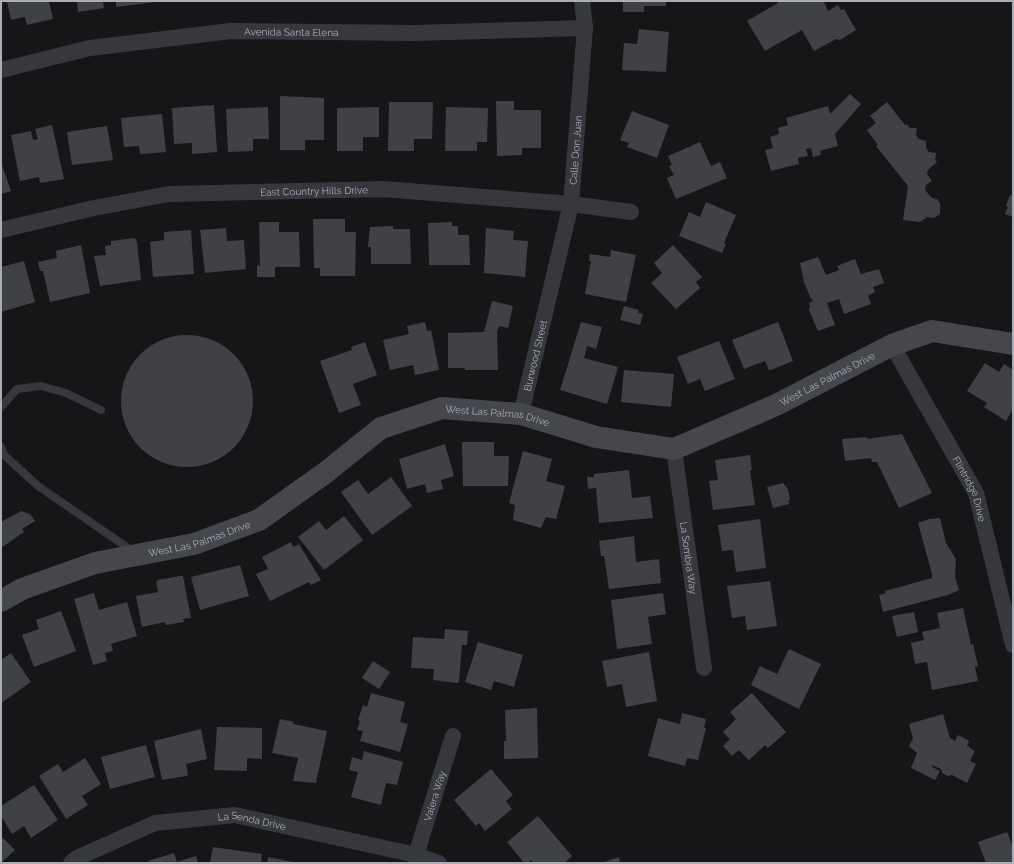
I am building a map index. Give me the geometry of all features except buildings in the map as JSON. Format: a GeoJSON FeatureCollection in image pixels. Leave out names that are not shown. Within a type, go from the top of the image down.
{"type":"FeatureCollection","features":[{"type":"Feature","properties":{"kind":"street","name":"Calle Don Juan"},"geometry":{"type":"LineString","coordinates":[[550,297],[571,204],[585,28],[582,1]]}},
{"type":"Feature","properties":{"kind":"street","name":"Avenida Santa Elena"},"geometry":{"type":"LineString","coordinates":[[1,70],[90,48],[231,31],[414,33],[585,28]]}},
{"type":"Feature","properties":{"kind":"street","name":"East Country Hills Drive"},"geometry":{"type":"LineString","coordinates":[[1,230],[94,208],[169,194],[383,189],[571,204],[631,212]]}},
{"type":"Feature","properties":{"kind":"street","name":"Burwood Street"},"geometry":{"type":"LineString","coordinates":[[521,414],[550,297]]}},
{"type":"Feature","properties":{"kind":"street","name":"West Las Palmas Drive"},"geometry":{"type":"LineString","coordinates":[[1,601],[22,589],[95,563],[194,544],[259,520],[325,473],[381,428],[442,408],[521,414],[596,437],[674,448],[776,405],[892,345],[932,331],[1013,344]]}},
{"type":"Feature","properties":{"kind":"street","name":"Flintridge Drive"},"geometry":{"type":"LineString","coordinates":[[892,345],[976,493],[1013,645]]}},
{"type":"Feature","properties":{"kind":"street","name":"La Sombra Way"},"geometry":{"type":"LineString","coordinates":[[674,448],[704,668]]}},
{"type":"Feature","properties":{"kind":"street","name":"Valera Way"},"geometry":{"type":"LineString","coordinates":[[416,855],[453,736]]}},
{"type":"Feature","properties":{"kind":"street","name":"La Senda Drive"},"geometry":{"type":"LineString","coordinates":[[71,863],[77,858],[155,823],[235,815],[416,855],[439,863]]}},
{"type":"Feature","properties":{"kind":"lane"},"geometry":{"type":"LineString","coordinates":[[1,407],[17,389],[41,386],[66,393],[101,410]]}},
{"type":"Feature","properties":{"kind":"lane"},"geometry":{"type":"LineString","coordinates":[[1,447],[4,455],[38,486],[138,554]]}}]}
